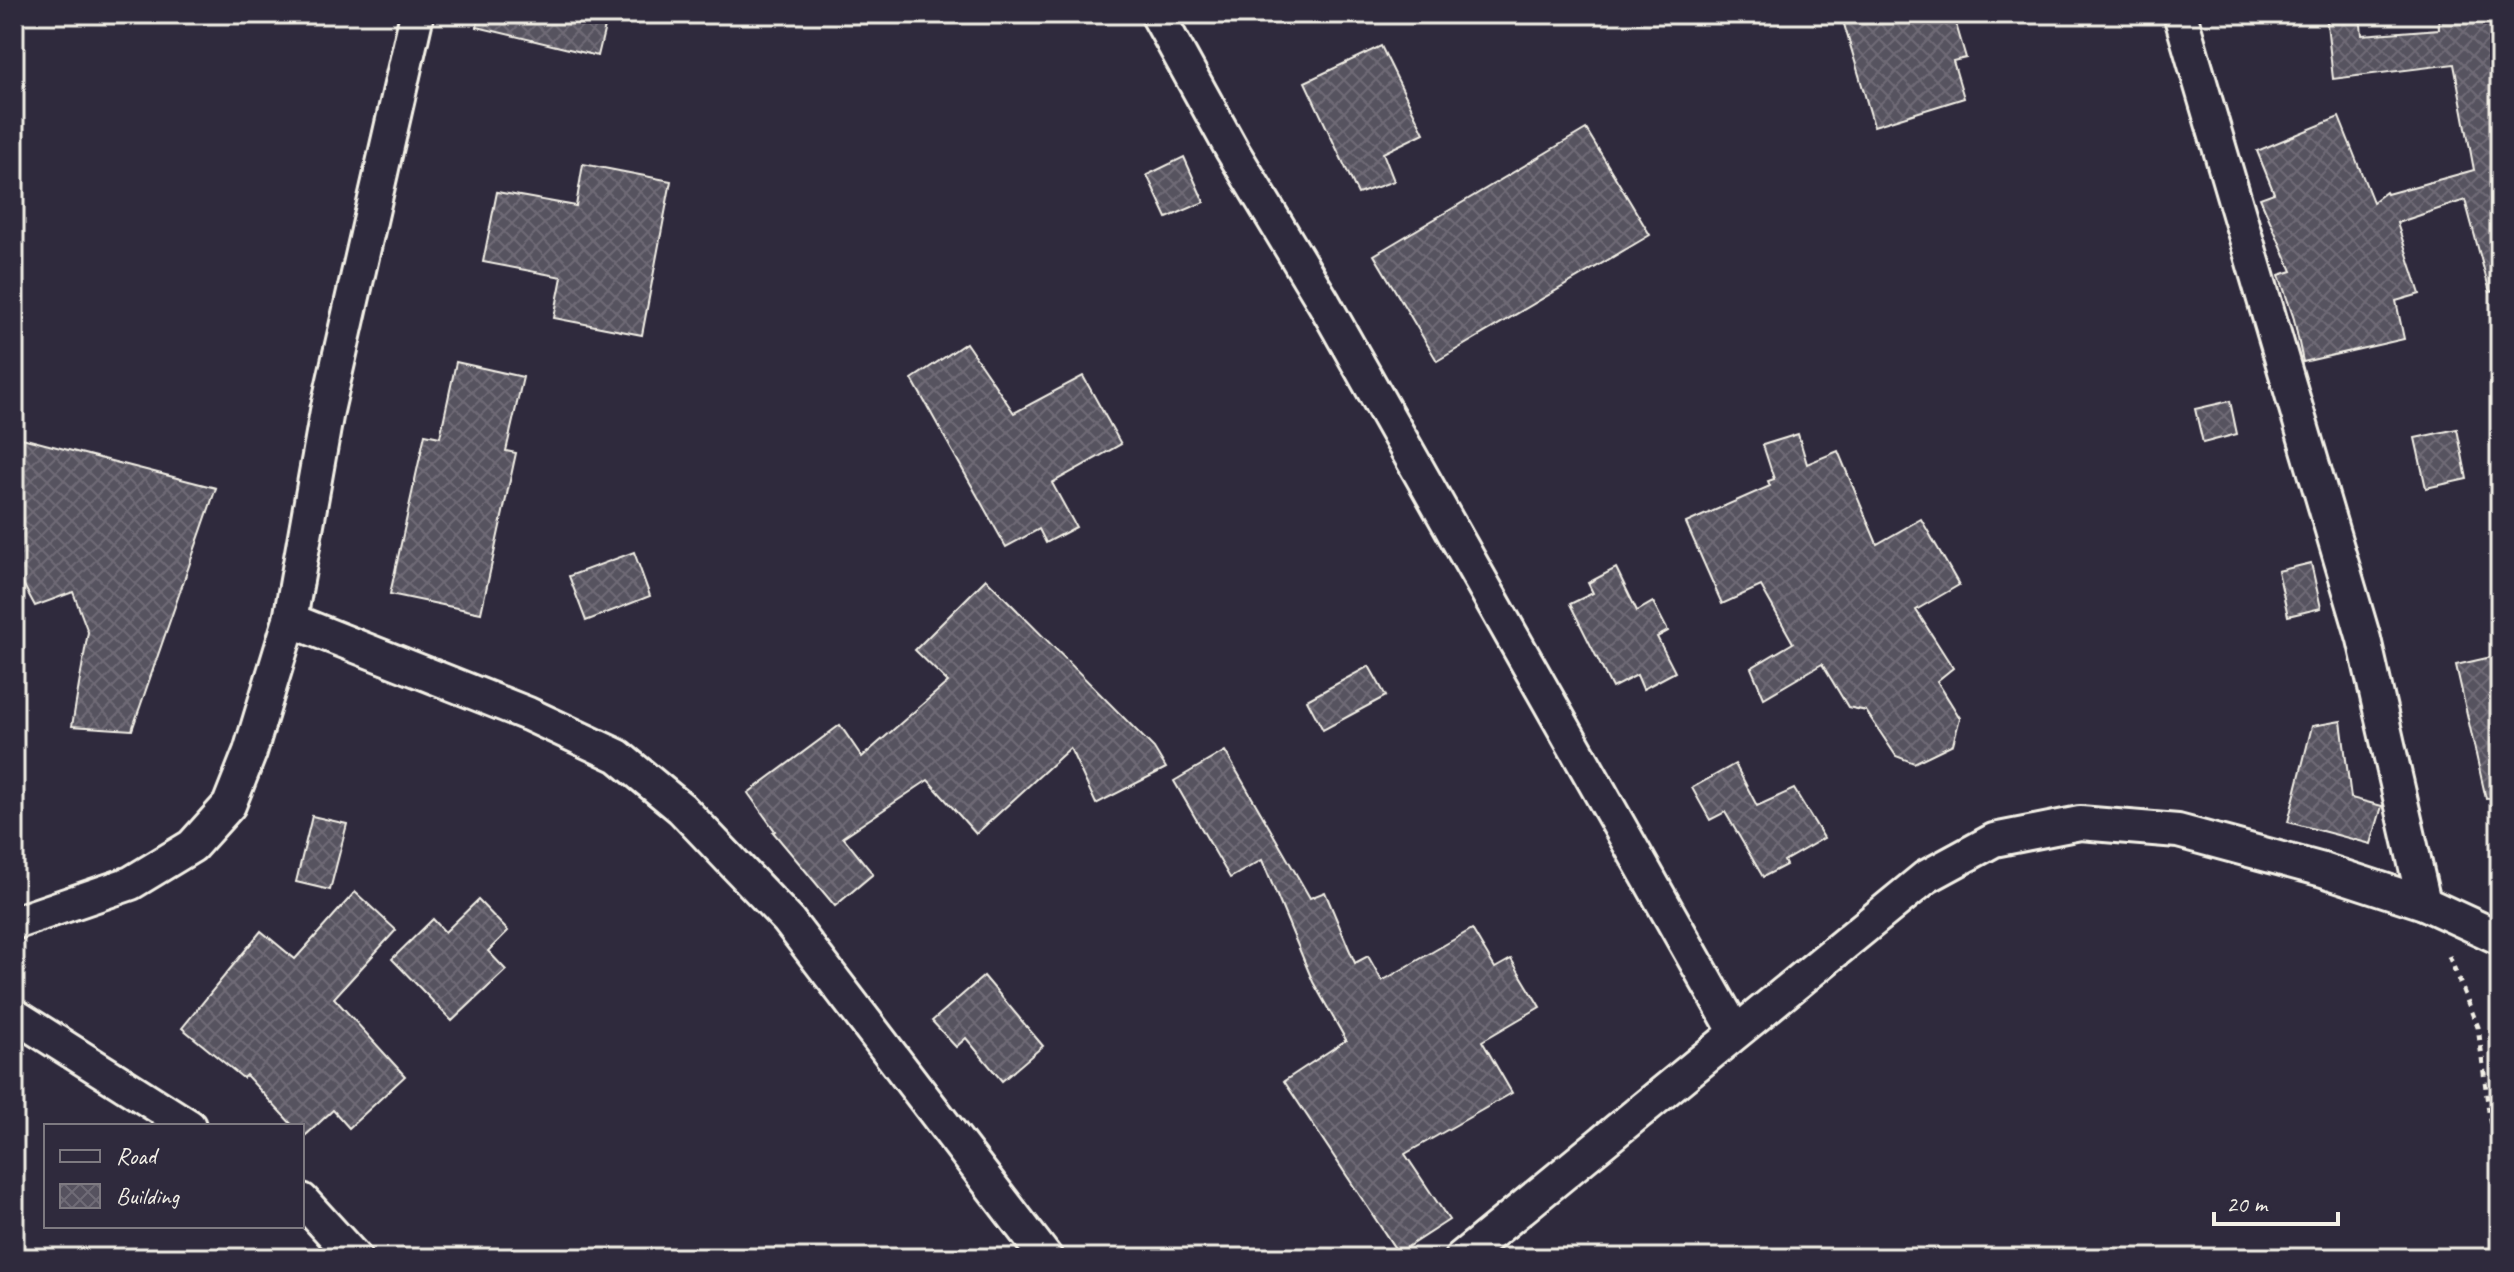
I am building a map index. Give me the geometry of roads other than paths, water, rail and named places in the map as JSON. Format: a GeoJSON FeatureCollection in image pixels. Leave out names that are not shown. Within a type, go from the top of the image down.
{"type":"FeatureCollection","features":[{"type":"Feature","properties":{"kind":"street"},"geometry":{"type":"LineString","coordinates":[[14,923],[131,883],[192,846],[229,805],[250,752],[290,620],[327,411],[417,14]]}},
{"type":"Feature","properties":{"kind":"street"},"geometry":{"type":"LineString","coordinates":[[1157,14],[1735,1031]]}},
{"type":"Feature","properties":{"kind":"street"},"geometry":{"type":"LineString","coordinates":[[2180,14],[2364,639],[2424,903]]}},
{"type":"Feature","properties":{"kind":"street"},"geometry":{"type":"LineString","coordinates":[[290,620],[528,714],[618,756],[681,808],[788,920],[1046,1258]]}},
{"type":"Feature","properties":{"kind":"street"},"geometry":{"type":"LineString","coordinates":[[1461,1258],[1926,877],[1994,840],[2080,823],[2178,831],[2323,870],[2424,903],[2500,938]]}},
{"type":"Feature","properties":{"kind":"street"},"geometry":{"type":"LineString","coordinates":[[14,1015],[186,1124]]}},
{"type":"Feature","properties":{"kind":"street"},"geometry":{"type":"LineString","coordinates":[[304,1202],[355,1258]]}}]}
